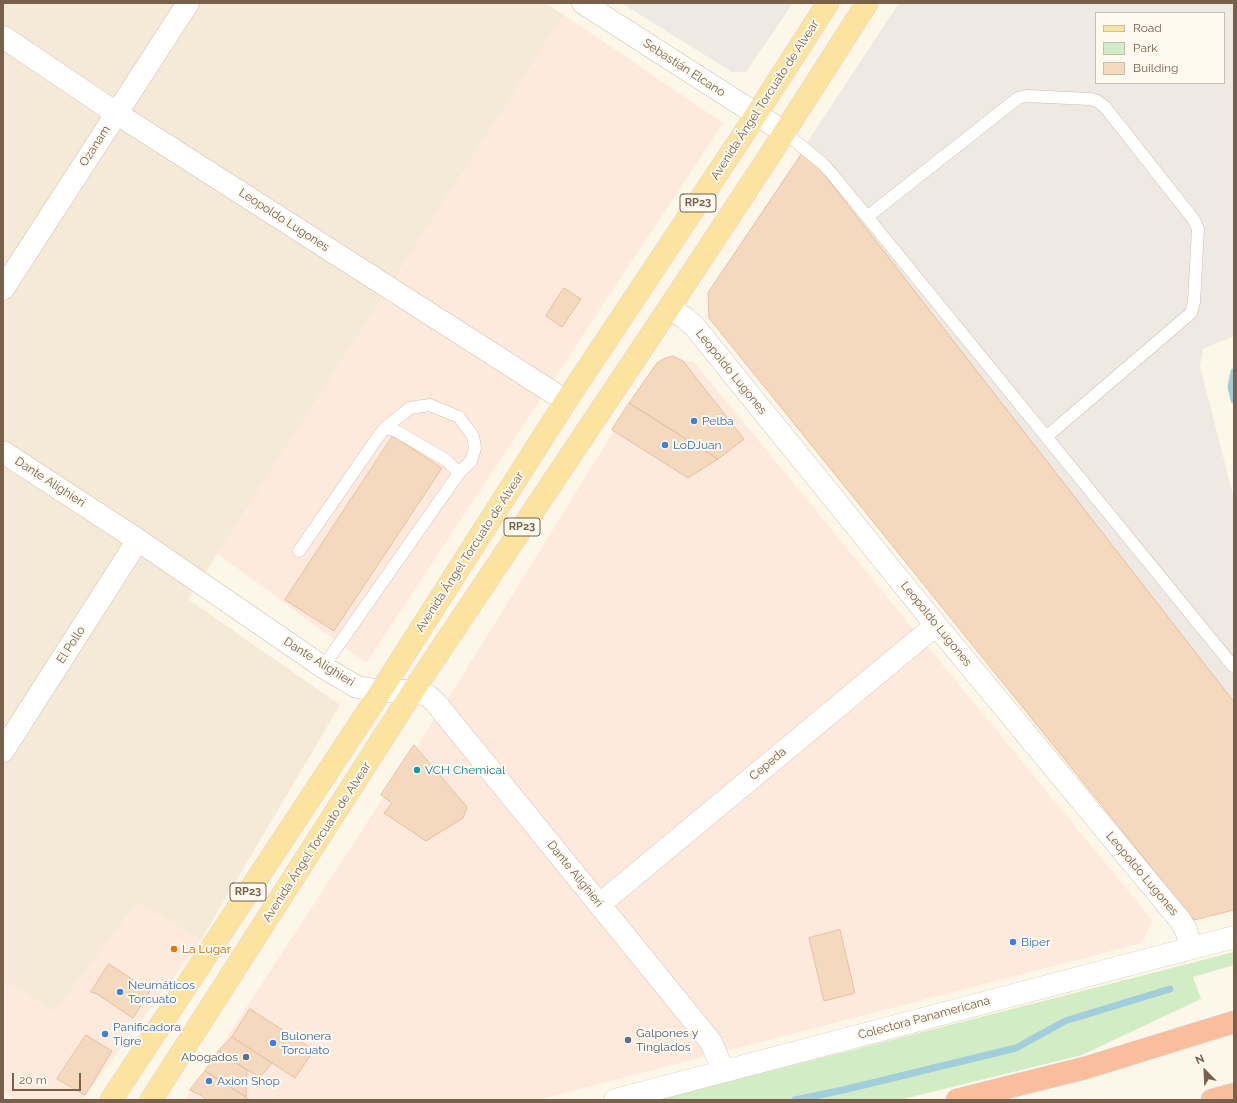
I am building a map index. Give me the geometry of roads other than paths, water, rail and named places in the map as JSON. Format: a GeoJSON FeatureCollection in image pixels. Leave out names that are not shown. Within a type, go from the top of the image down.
{"type":"FeatureCollection","features":[{"type":"Feature","properties":{"kind":"highway"},"geometry":{"type":"LineString","coordinates":[[957,1100],[1084,1068],[1234,1022]]}},
{"type":"Feature","properties":{"kind":"highway"},"geometry":{"type":"LineString","coordinates":[[1212,1100],[1234,1094]]}},
{"type":"Feature","properties":{"kind":"main road","name":"Avenida Ángel Torcuato de Alvear"},"geometry":{"type":"LineString","coordinates":[[111,1100],[381,691],[566,401],[828,3]]}},
{"type":"Feature","properties":{"kind":"main road","name":"Avenida Ángel Torcuato de Alvear"},"geometry":{"type":"LineString","coordinates":[[151,1100],[413,691],[669,308],[867,3]]}},
{"type":"Feature","properties":{"kind":"street","name":"Ozanam"},"geometry":{"type":"LineString","coordinates":[[3,289],[188,3]]}},
{"type":"Feature","properties":{"kind":"street","name":"Sebastián Elcano"},"geometry":{"type":"LineString","coordinates":[[583,3],[784,132]]}},
{"type":"Feature","properties":{"kind":"street","name":"Leopoldo Lugones"},"geometry":{"type":"LineString","coordinates":[[3,36],[116,113],[566,401]]}},
{"type":"Feature","properties":{"kind":"street","name":"Leopoldo Lugones"},"geometry":{"type":"LineString","coordinates":[[669,308],[685,318],[694,326],[936,625],[1180,920],[1186,930],[1191,948]]}},
{"type":"Feature","properties":{"kind":"street","name":"Dante Alighieri"},"geometry":{"type":"LineString","coordinates":[[3,452],[138,540],[323,667],[357,687],[381,691],[413,691],[428,696],[435,702],[707,1036],[712,1044],[723,1071]]}},
{"type":"Feature","properties":{"kind":"street","name":"El Pollo"},"geometry":{"type":"LineString","coordinates":[[3,751],[138,540]]}},
{"type":"Feature","properties":{"kind":"street","name":"Cepeda"},"geometry":{"type":"LineString","coordinates":[[600,904],[936,625]]}},
{"type":"Feature","properties":{"kind":"street","name":"Colectora Panamericana"},"geometry":{"type":"LineString","coordinates":[[615,1100],[1234,937]]}},
{"type":"Feature","properties":{"kind":"lane"},"geometry":{"type":"LineString","coordinates":[[867,217],[1018,98],[1027,96],[1090,99],[1097,101],[1105,107],[1194,220],[1198,229],[1194,302],[1191,313],[1046,437]]}},
{"type":"Feature","properties":{"kind":"lane"},"geometry":{"type":"LineString","coordinates":[[784,132],[822,163],[833,175],[1233,666]]}},
{"type":"Feature","properties":{"kind":"lane"},"geometry":{"type":"LineString","coordinates":[[299,551],[386,427],[410,408],[430,405],[459,417],[473,436],[475,448],[471,461],[459,473],[323,667]]}},
{"type":"Feature","properties":{"kind":"lane"},"geometry":{"type":"LineString","coordinates":[[386,427],[398,432],[446,460],[459,473]]}},
{"type":"Feature","properties":{"kind":"waterway"},"geometry":{"type":"LineString","coordinates":[[1234,372],[1231,387],[1234,400]]}},
{"type":"Feature","properties":{"kind":"waterway"},"geometry":{"type":"LineString","coordinates":[[795,1100],[843,1090],[1016,1048],[1065,1021],[1170,989]]}},
{"type":"Feature","properties":{"kind":"place","name":"Pelba"},"geometry":{"type":"Point","coordinates":[694,421]}},
{"type":"Feature","properties":{"kind":"place","name":"LoDJuan"},"geometry":{"type":"Point","coordinates":[665,445]}},
{"type":"Feature","properties":{"kind":"place","name":"VCH Chemical"},"geometry":{"type":"Point","coordinates":[417,770]}},
{"type":"Feature","properties":{"kind":"place","name":"Biper"},"geometry":{"type":"Point","coordinates":[1013,942]}},
{"type":"Feature","properties":{"kind":"place","name":"La Lugar"},"geometry":{"type":"Point","coordinates":[174,949]}},
{"type":"Feature","properties":{"kind":"place","name":"Neumáticos Torcuato"},"geometry":{"type":"Point","coordinates":[120,992]}},
{"type":"Feature","properties":{"kind":"place","name":"Panificadora Tigre"},"geometry":{"type":"Point","coordinates":[105,1034]}},
{"type":"Feature","properties":{"kind":"place","name":"Galpones y Tinglados"},"geometry":{"type":"Point","coordinates":[628,1040]}},
{"type":"Feature","properties":{"kind":"place","name":"Bulonera Torcuato"},"geometry":{"type":"Point","coordinates":[273,1043]}},
{"type":"Feature","properties":{"kind":"place","name":"Abogados"},"geometry":{"type":"Point","coordinates":[246,1057]}},
{"type":"Feature","properties":{"kind":"place","name":"Axion Shop"},"geometry":{"type":"Point","coordinates":[209,1081]}}]}
